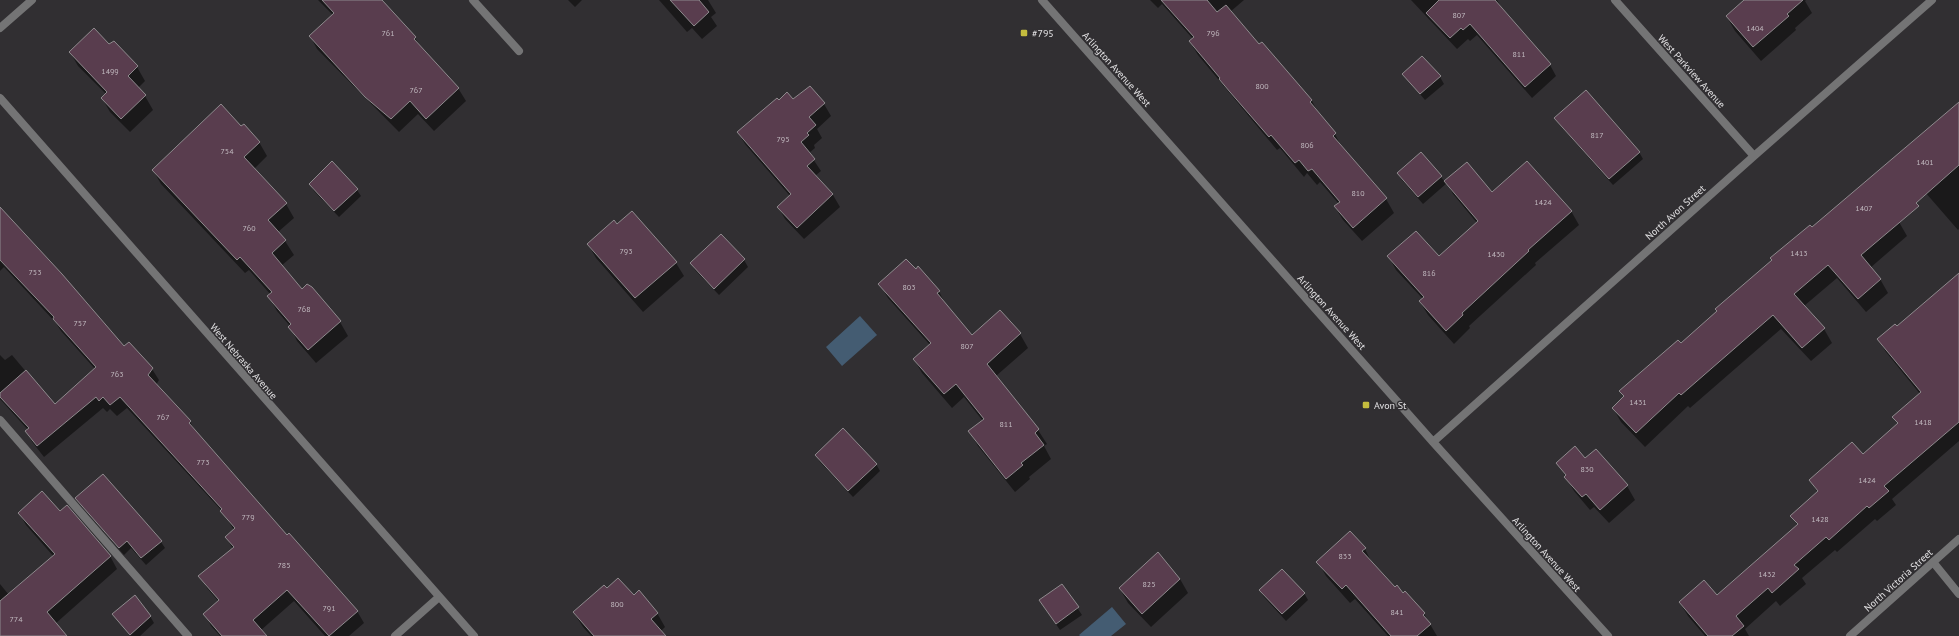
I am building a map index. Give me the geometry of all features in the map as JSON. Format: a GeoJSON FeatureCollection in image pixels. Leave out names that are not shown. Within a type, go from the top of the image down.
{"type":"FeatureCollection","features":[{"type":"Feature","properties":{"kind":"street"},"geometry":{"type":"LineString","coordinates":[[0,28],[32,0]]}},
{"type":"Feature","properties":{"kind":"street"},"geometry":{"type":"LineString","coordinates":[[473,0],[519,51]]}},
{"type":"Feature","properties":{"kind":"street","name":"Arlington Avenue West"},"geometry":{"type":"LineString","coordinates":[[1042,0],[1433,442],[1608,636]]}},
{"type":"Feature","properties":{"kind":"street","name":"West Parkview Avenue"},"geometry":{"type":"LineString","coordinates":[[1615,0],[1754,156]]}},
{"type":"Feature","properties":{"kind":"street","name":"North Avon Street"},"geometry":{"type":"LineString","coordinates":[[1433,442],[1754,156],[1932,0]]}},
{"type":"Feature","properties":{"kind":"street","name":"West Nebraska Avenue"},"geometry":{"type":"LineString","coordinates":[[0,98],[474,636]]}},
{"type":"Feature","properties":{"kind":"street"},"geometry":{"type":"LineString","coordinates":[[0,420],[188,636]]}},
{"type":"Feature","properties":{"kind":"street","name":"North Victoria Street"},"geometry":{"type":"LineString","coordinates":[[1850,636],[1959,539]]}},
{"type":"Feature","properties":{"kind":"street"},"geometry":{"type":"LineString","coordinates":[[1933,562],[1959,594]]}},
{"type":"Feature","properties":{"kind":"street"},"geometry":{"type":"LineString","coordinates":[[395,636],[439,596]]}},
{"type":"Feature","properties":{"kind":"water"},"geometry":{"type":"Polygon","coordinates":[[[860,316],[877,335],[842,366],[826,347],[860,316]]]}},
{"type":"Feature","properties":{"kind":"water"},"geometry":{"type":"Polygon","coordinates":[[[1112,607],[1126,624],[1111,636],[1079,635],[1112,607]]]}},
{"type":"Feature","properties":{"kind":"building"},"geometry":{"type":"Polygon","coordinates":[[[322,0],[382,0],[416,37],[414,39],[459,88],[426,119],[410,101],[391,119],[365,97],[309,36],[334,13],[322,0]]]}},
{"type":"Feature","properties":{"kind":"building"},"geometry":{"type":"Polygon","coordinates":[[[670,0],[699,0],[709,12],[694,26],[670,0]]]}},
{"type":"Feature","properties":{"kind":"building"},"geometry":{"type":"Polygon","coordinates":[[[1161,0],[1207,0],[1217,12],[1226,5],[1259,44],[1262,42],[1312,100],[1310,102],[1336,133],[1333,136],[1387,198],[1353,228],[1334,206],[1340,202],[1312,169],[1308,171],[1299,160],[1295,163],[1271,135],[1269,137],[1219,79],[1220,78],[1189,41],[1194,37],[1161,0]]]}},
{"type":"Feature","properties":{"kind":"building"},"geometry":{"type":"Polygon","coordinates":[[[1439,0],[1495,0],[1551,64],[1525,87],[1470,24],[1463,30],[1461,28],[1450,38],[1426,13],[1439,0]]]}},
{"type":"Feature","properties":{"kind":"building"},"geometry":{"type":"Polygon","coordinates":[[[1744,0],[1803,0],[1787,14],[1789,16],[1753,47],[1726,16],[1744,0]]]}},
{"type":"Feature","properties":{"kind":"building"},"geometry":{"type":"Polygon","coordinates":[[[94,28],[109,44],[114,41],[138,66],[128,76],[146,95],[121,119],[101,98],[107,92],[69,52],[94,28]]]}},
{"type":"Feature","properties":{"kind":"building"},"geometry":{"type":"Polygon","coordinates":[[[1422,56],[1441,76],[1420,94],[1402,74],[1422,56]]]}},
{"type":"Feature","properties":{"kind":"building"},"geometry":{"type":"Polygon","coordinates":[[[810,86],[825,103],[809,117],[816,125],[807,133],[809,135],[801,142],[815,159],[807,166],[833,194],[797,228],[777,207],[791,194],[737,132],[777,98],[779,100],[787,92],[793,99],[810,86]]]}},
{"type":"Feature","properties":{"kind":"building"},"geometry":{"type":"Polygon","coordinates":[[[1586,90],[1640,152],[1609,179],[1554,118],[1586,90]]]}},
{"type":"Feature","properties":{"kind":"building"},"geometry":{"type":"Polygon","coordinates":[[[1959,102],[1959,165],[1916,203],[1919,206],[1861,255],[1881,279],[1858,299],[1828,265],[1794,294],[1825,328],[1802,348],[1773,315],[1681,395],[1679,393],[1636,433],[1612,408],[1624,396],[1619,391],[1678,340],[1681,343],[1717,311],[1715,309],[1772,260],[1770,258],[1810,225],[1812,227],[1959,102]]]}},
{"type":"Feature","properties":{"kind":"building"},"geometry":{"type":"Polygon","coordinates":[[[221,104],[241,126],[244,124],[260,142],[244,157],[287,203],[268,220],[286,240],[272,253],[302,289],[307,284],[312,287],[341,321],[308,350],[288,327],[291,324],[267,296],[272,292],[240,257],[237,260],[152,170],[221,104]]]}},
{"type":"Feature","properties":{"kind":"building"},"geometry":{"type":"Polygon","coordinates":[[[1421,152],[1442,176],[1418,197],[1397,173],[1421,152]]]}},
{"type":"Feature","properties":{"kind":"building"},"geometry":{"type":"Polygon","coordinates":[[[332,161],[358,189],[334,211],[309,184],[332,161]]]}},
{"type":"Feature","properties":{"kind":"building"},"geometry":{"type":"Polygon","coordinates":[[[1527,161],[1572,211],[1528,250],[1529,251],[1462,313],[1463,315],[1446,331],[1419,301],[1424,297],[1387,256],[1416,231],[1439,256],[1478,221],[1444,181],[1467,162],[1492,192],[1527,161]]]}},
{"type":"Feature","properties":{"kind":"building"},"geometry":{"type":"Polygon","coordinates":[[[0,207],[62,274],[124,346],[129,342],[153,368],[148,375],[191,421],[189,423],[287,535],[289,533],[358,611],[329,636],[287,590],[253,620],[267,636],[222,636],[203,614],[219,600],[198,576],[234,547],[225,537],[235,528],[220,511],[222,509],[120,397],[110,405],[103,397],[99,401],[96,397],[37,446],[25,431],[29,428],[0,397],[0,393],[26,370],[55,404],[96,367],[53,319],[54,317],[0,260],[0,207]]]}},
{"type":"Feature","properties":{"kind":"building"},"geometry":{"type":"Polygon","coordinates":[[[632,211],[677,262],[635,298],[587,244],[614,220],[617,224],[632,211]]]}},
{"type":"Feature","properties":{"kind":"building"},"geometry":{"type":"Polygon","coordinates":[[[721,234],[745,259],[714,289],[690,263],[721,234]]]}},
{"type":"Feature","properties":{"kind":"building"},"geometry":{"type":"Polygon","coordinates":[[[906,259],[916,269],[918,266],[940,291],[937,293],[972,335],[1000,310],[1021,333],[987,364],[1039,429],[1035,433],[1044,445],[1021,463],[1023,465],[1006,479],[968,431],[984,419],[956,384],[944,394],[913,359],[931,343],[878,284],[906,259]]]}},
{"type":"Feature","properties":{"kind":"building"},"geometry":{"type":"Polygon","coordinates":[[[1959,273],[1959,422],[1884,486],[1889,491],[1869,508],[1867,506],[1829,540],[1826,537],[1794,565],[1799,569],[1772,593],[1768,588],[1736,616],[1744,626],[1732,636],[1708,636],[1679,602],[1704,580],[1717,595],[1798,524],[1790,516],[1818,491],[1809,480],[1852,442],[1863,454],[1898,423],[1892,417],[1921,392],[1877,339],[1895,324],[1897,326],[1959,273]]]}},
{"type":"Feature","properties":{"kind":"building"},"geometry":{"type":"Polygon","coordinates":[[[843,428],[877,464],[848,491],[815,455],[843,428]]]}},
{"type":"Feature","properties":{"kind":"building"},"geometry":{"type":"Polygon","coordinates":[[[1575,446],[1585,458],[1596,449],[1628,485],[1600,510],[1586,494],[1582,497],[1564,477],[1566,475],[1556,463],[1575,446]]]}},
{"type":"Feature","properties":{"kind":"building"},"geometry":{"type":"Polygon","coordinates":[[[103,474],[162,541],[141,558],[127,541],[119,548],[75,498],[103,474]]]}},
{"type":"Feature","properties":{"kind":"building"},"geometry":{"type":"Polygon","coordinates":[[[42,491],[60,511],[67,505],[111,556],[47,612],[67,636],[0,636],[0,601],[55,554],[18,513],[42,491]]]}},
{"type":"Feature","properties":{"kind":"building"},"geometry":{"type":"Polygon","coordinates":[[[1350,531],[1366,548],[1362,551],[1395,587],[1397,585],[1403,593],[1405,591],[1425,613],[1423,615],[1431,624],[1417,636],[1391,636],[1346,585],[1342,589],[1316,562],[1350,531]]]}},
{"type":"Feature","properties":{"kind":"building"},"geometry":{"type":"Polygon","coordinates":[[[1158,552],[1180,579],[1142,614],[1119,588],[1158,552]]]}},
{"type":"Feature","properties":{"kind":"building"},"geometry":{"type":"Polygon","coordinates":[[[1282,569],[1305,593],[1282,614],[1259,590],[1282,569]]]}},
{"type":"Feature","properties":{"kind":"building"},"geometry":{"type":"Polygon","coordinates":[[[618,578],[634,595],[639,590],[658,613],[651,619],[666,636],[594,636],[573,612],[604,585],[607,588],[618,578]]]}},
{"type":"Feature","properties":{"kind":"building"},"geometry":{"type":"Polygon","coordinates":[[[1062,584],[1079,607],[1056,624],[1039,600],[1062,584]]]}},
{"type":"Feature","properties":{"kind":"building"},"geometry":{"type":"Polygon","coordinates":[[[135,595],[151,616],[130,635],[112,614],[135,595]]]}},
{"type":"Feature","properties":{"kind":"place","name":"#795"},"geometry":{"type":"Point","coordinates":[1024,33]}},
{"type":"Feature","properties":{"kind":"place","name":"Avon St"},"geometry":{"type":"Point","coordinates":[1366,405]}}]}
